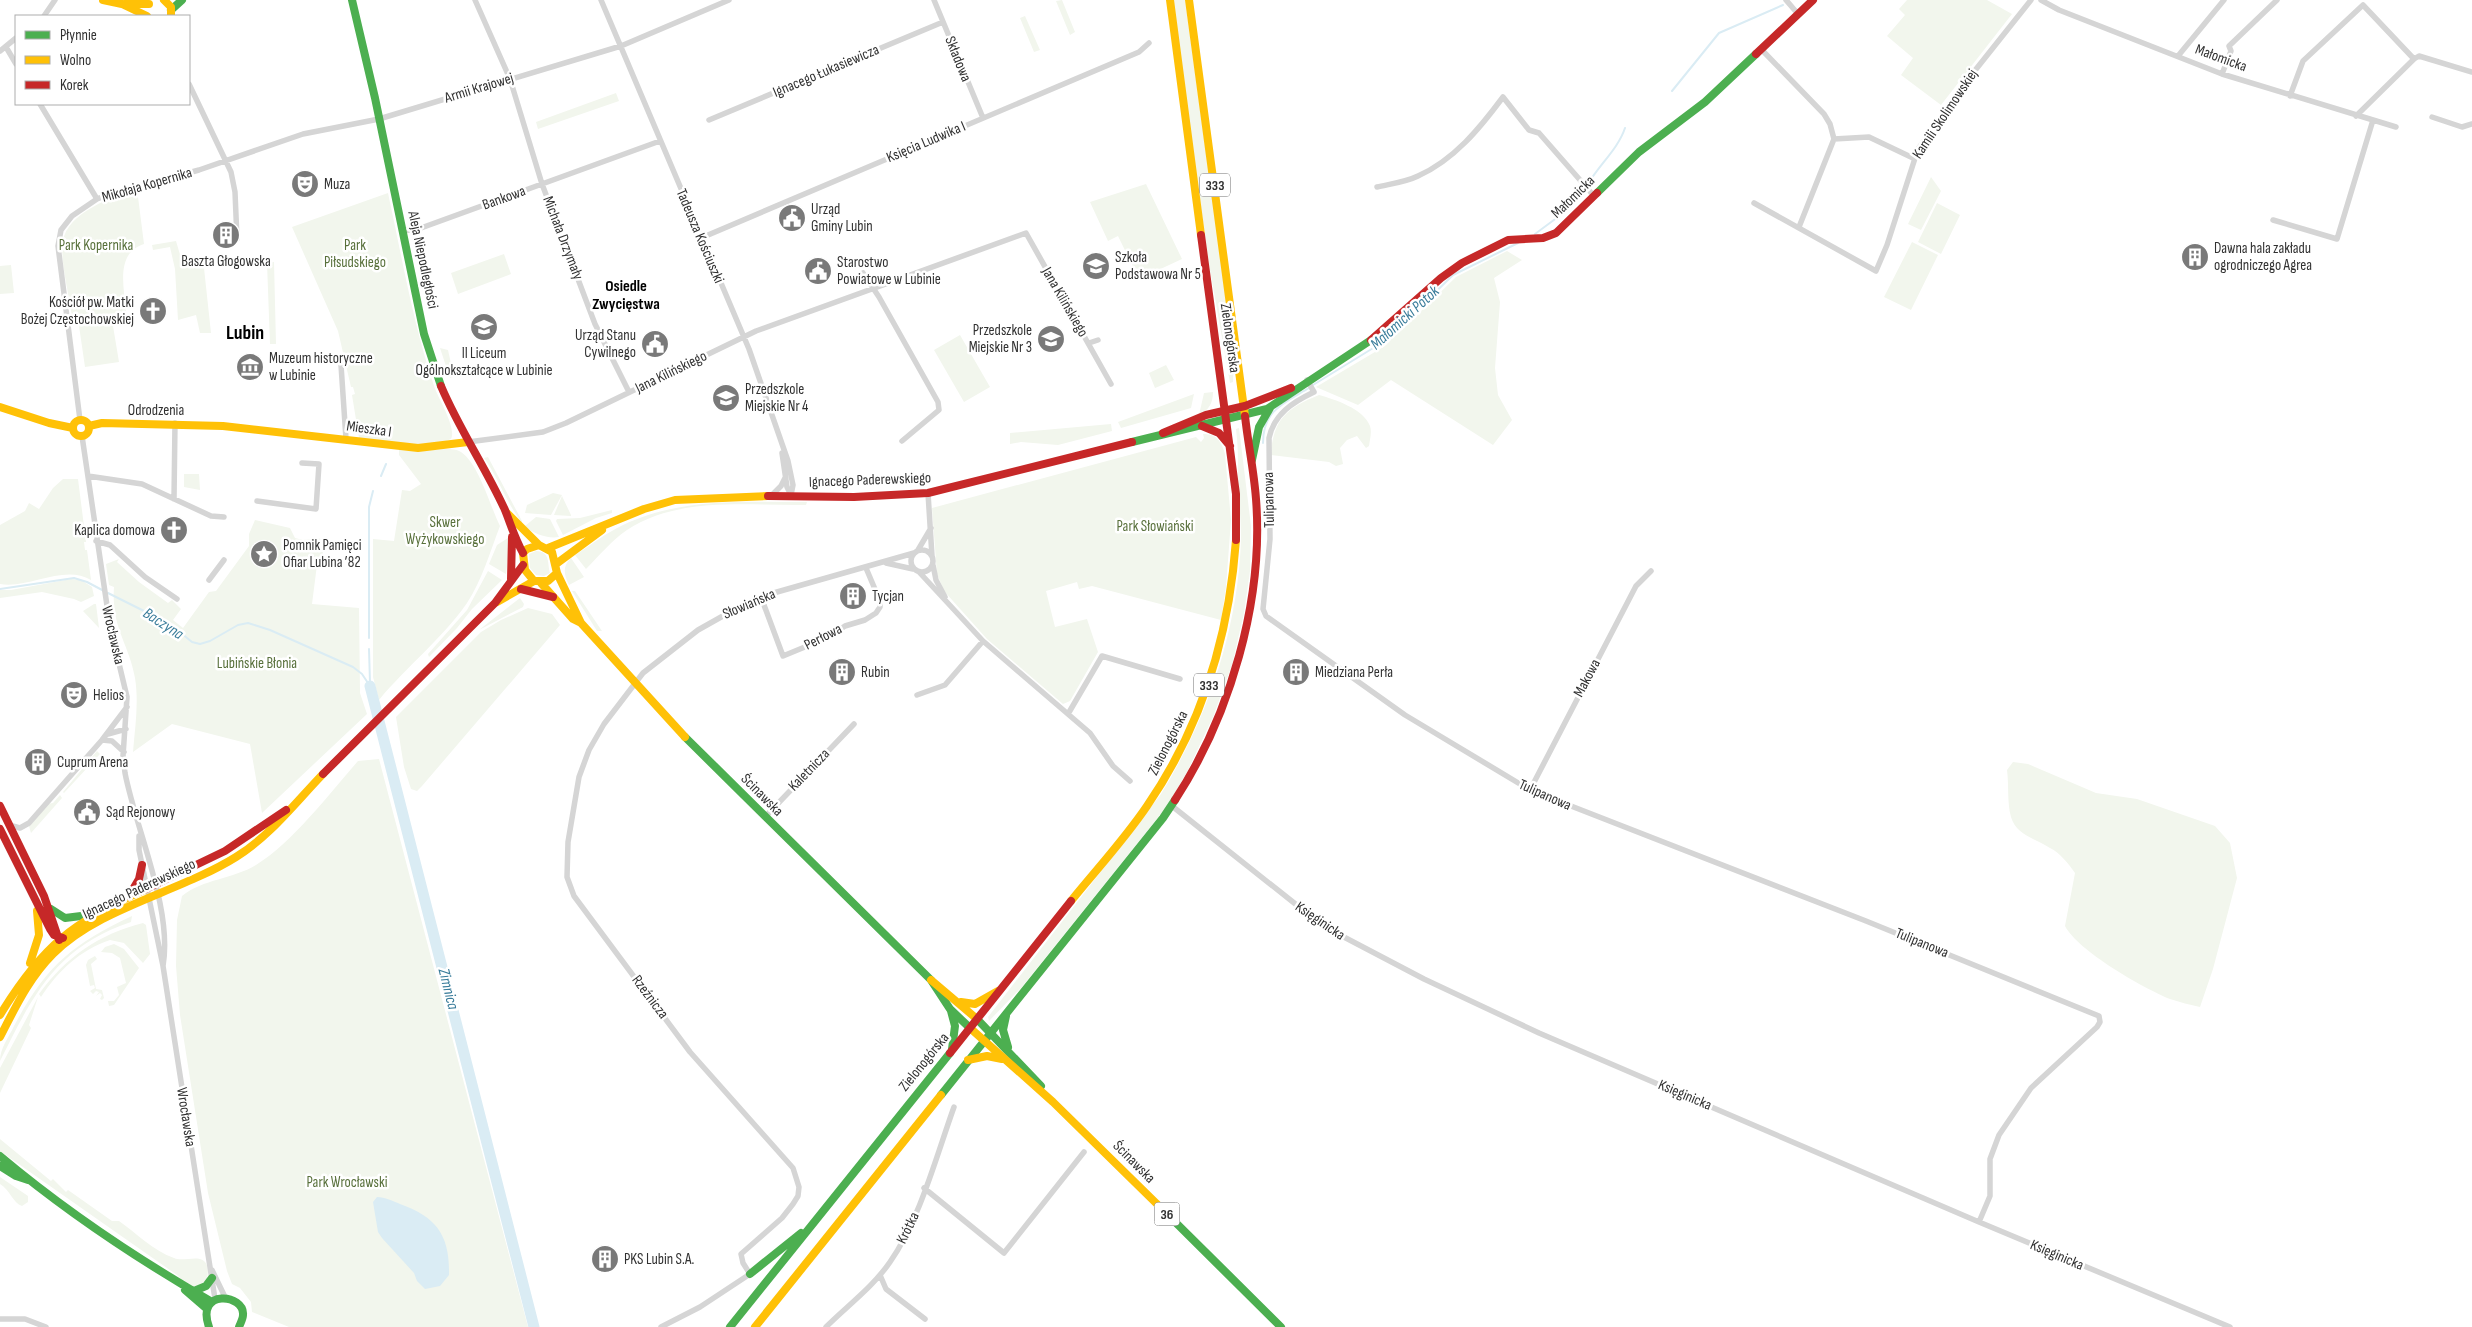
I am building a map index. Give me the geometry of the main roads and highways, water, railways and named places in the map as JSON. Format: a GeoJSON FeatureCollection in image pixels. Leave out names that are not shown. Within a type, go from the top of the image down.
{"type":"FeatureCollection","features":[{"type":"Feature","properties":{"kind":"main road"},"geometry":{"type":"LineString","coordinates":[[103,0],[122,4],[145,15]]}},
{"type":"Feature","properties":{"kind":"main road"},"geometry":{"type":"LineString","coordinates":[[167,0],[171,13]]}},
{"type":"Feature","properties":{"kind":"main road"},"geometry":{"type":"LineString","coordinates":[[171,13],[182,0]]}},
{"type":"Feature","properties":{"kind":"main road","name":"Aleja Niepodległości"},"geometry":{"type":"LineString","coordinates":[[352,0],[433,364],[449,406],[505,511],[512,533],[523,553]]}},
{"type":"Feature","properties":{"kind":"main road","name":"Zielonogórska"},"geometry":{"type":"LineString","coordinates":[[730,1327],[1153,798],[1177,758],[1199,711],[1221,648],[1233,584],[1237,516],[1231,447],[1170,0]]}},
{"type":"Feature","properties":{"kind":"main road","name":"Zielonogórska"},"geometry":{"type":"LineString","coordinates":[[755,1327],[1172,806],[1198,760],[1217,718],[1240,647],[1249,605],[1255,556],[1256,508],[1245,406],[1189,0]]}},
{"type":"Feature","properties":{"kind":"main road","name":"Małomicka"},"geometry":{"type":"LineString","coordinates":[[1161,434],[1178,433],[1271,407],[1307,385],[1376,336],[1453,268],[1504,242],[1516,239],[1542,238],[1552,235],[1645,147],[1694,111],[1813,0]]}},
{"type":"Feature","properties":{"kind":"main road"},"geometry":{"type":"LineString","coordinates":[[122,4],[151,2],[147,15]]}},
{"type":"Feature","properties":{"kind":"main road","name":"Małomicka"},"geometry":{"type":"LineString","coordinates":[[1161,434],[1175,426],[1225,410],[1245,406],[1307,385]]}},
{"type":"Feature","properties":{"kind":"main road"},"geometry":{"type":"LineString","coordinates":[[0,406],[49,423],[73,428],[77,435],[82,436],[89,432],[89,426],[85,420],[75,423],[73,428]]}},
{"type":"Feature","properties":{"kind":"main road"},"geometry":{"type":"LineString","coordinates":[[1252,462],[1259,426],[1271,407]]}},
{"type":"Feature","properties":{"kind":"main road","name":"Odrodzenia"},"geometry":{"type":"LineString","coordinates":[[89,426],[102,423],[175,423],[267,430]]}},
{"type":"Feature","properties":{"kind":"main road"},"geometry":{"type":"LineString","coordinates":[[1202,426],[1219,433],[1231,447]]}},
{"type":"Feature","properties":{"kind":"main road","name":"Mieszka I"},"geometry":{"type":"LineString","coordinates":[[267,430],[418,448],[468,442]]}},
{"type":"Feature","properties":{"kind":"main road","name":"Ignacego Paderewskiego"},"geometry":{"type":"LineString","coordinates":[[548,548],[644,509],[687,498],[928,494],[1161,434]]}},
{"type":"Feature","properties":{"kind":"main road","name":"Aleja Niepodległości"},"geometry":{"type":"LineString","coordinates":[[505,511],[539,545]]}},
{"type":"Feature","properties":{"kind":"main road","name":"Ignacego Paderewskiego"},"geometry":{"type":"LineString","coordinates":[[556,564],[608,525]]}},
{"type":"Feature","properties":{"kind":"main road"},"geometry":{"type":"LineString","coordinates":[[511,579],[512,533]]}},
{"type":"Feature","properties":{"kind":"main road"},"geometry":{"type":"LineString","coordinates":[[539,545],[548,548],[552,552],[557,573],[548,581],[538,582],[529,576],[523,565],[523,553],[527,549],[539,545]]}},
{"type":"Feature","properties":{"kind":"main road","name":"Ignacego Paderewskiego"},"geometry":{"type":"LineString","coordinates":[[0,1037],[21,996],[36,975],[56,952],[72,939],[97,922],[158,896],[236,856],[275,828],[290,808],[371,725],[495,603],[523,565]]}},
{"type":"Feature","properties":{"kind":"main road","name":"Ścinawska"},"geometry":{"type":"LineString","coordinates":[[557,573],[581,623],[698,752],[930,980],[950,1009],[1053,1102],[1281,1327]]}},
{"type":"Feature","properties":{"kind":"main road","name":"Ignacego Paderewskiego"},"geometry":{"type":"LineString","coordinates":[[495,603],[538,582]]}},
{"type":"Feature","properties":{"kind":"main road","name":"Ścinawska"},"geometry":{"type":"LineString","coordinates":[[538,582],[554,596],[573,619],[581,623]]}},
{"type":"Feature","properties":{"kind":"main road"},"geometry":{"type":"LineString","coordinates":[[521,589],[554,596]]}},
{"type":"Feature","properties":{"kind":"main road"},"geometry":{"type":"LineString","coordinates":[[0,806],[46,904],[59,937],[56,952]]}},
{"type":"Feature","properties":{"kind":"main road","name":"Ignacego Paderewskiego"},"geometry":{"type":"LineString","coordinates":[[0,1015],[28,969],[59,937],[92,915],[230,849],[290,808]]}},
{"type":"Feature","properties":{"kind":"main road"},"geometry":{"type":"LineString","coordinates":[[0,829],[37,907],[52,933],[59,937],[72,939]]}},
{"type":"Feature","properties":{"kind":"main road"},"geometry":{"type":"LineString","coordinates":[[129,896],[139,879],[142,865]]}},
{"type":"Feature","properties":{"kind":"main road"},"geometry":{"type":"LineString","coordinates":[[46,904],[56,914],[65,918],[92,915]]}},
{"type":"Feature","properties":{"kind":"main road"},"geometry":{"type":"LineString","coordinates":[[28,969],[39,935],[37,907]]}},
{"type":"Feature","properties":{"kind":"main road","name":"Ścinawska"},"geometry":{"type":"LineString","coordinates":[[930,980],[937,982],[961,1002],[977,1019]]}},
{"type":"Feature","properties":{"kind":"main road"},"geometry":{"type":"LineString","coordinates":[[961,1002],[970,1004],[982,1002],[1002,988]]}},
{"type":"Feature","properties":{"kind":"main road"},"geometry":{"type":"LineString","coordinates":[[950,1009],[955,1026],[952,1050]]}},
{"type":"Feature","properties":{"kind":"main road"},"geometry":{"type":"LineString","coordinates":[[1008,1011],[1004,1025],[1004,1038],[1011,1054]]}},
{"type":"Feature","properties":{"kind":"main road","name":"36"},"geometry":{"type":"LineString","coordinates":[[977,1019],[991,1032]]}},
{"type":"Feature","properties":{"kind":"main road","name":"Ścinawska"},"geometry":{"type":"LineString","coordinates":[[991,1032],[1053,1102]]}},
{"type":"Feature","properties":{"kind":"main road"},"geometry":{"type":"LineString","coordinates":[[968,1060],[987,1056],[1005,1060]]}},
{"type":"Feature","properties":{"kind":"main road"},"geometry":{"type":"LineString","coordinates":[[0,1156],[30,1181],[172,1279],[207,1309]]}},
{"type":"Feature","properties":{"kind":"main road"},"geometry":{"type":"LineString","coordinates":[[0,1166],[16,1176],[30,1181]]}},
{"type":"Feature","properties":{"kind":"main road"},"geometry":{"type":"LineString","coordinates":[[750,1274],[813,1224]]}},
{"type":"Feature","properties":{"kind":"main road"},"geometry":{"type":"LineString","coordinates":[[194,1291],[206,1286],[212,1278]]}},
{"type":"Feature","properties":{"kind":"main road"},"geometry":{"type":"LineString","coordinates":[[172,1279],[214,1301]]}},
{"type":"Feature","properties":{"kind":"main road"},"geometry":{"type":"LineString","coordinates":[[209,1327],[206,1320],[207,1309],[214,1301],[225,1297],[239,1304],[243,1314],[241,1326]]}},
{"type":"Feature","properties":{"kind":"waterway","name":"Małomicki Potok"},"geometry":{"type":"LineString","coordinates":[[1672,91],[1719,33],[1783,5]]}},
{"type":"Feature","properties":{"kind":"waterway","name":"Małomicki Potok"},"geometry":{"type":"LineString","coordinates":[[1588,184],[1618,143],[1625,128]]}},
{"type":"Feature","properties":{"kind":"waterway","name":"Małomicki Potok"},"geometry":{"type":"LineString","coordinates":[[1535,234],[1570,208],[1584,191]]}},
{"type":"Feature","properties":{"kind":"waterway","name":"Małomicki Potok"},"geometry":{"type":"LineString","coordinates":[[1313,385],[1383,342],[1406,317],[1415,312],[1453,275],[1518,243]]}},
{"type":"Feature","properties":{"kind":"waterway","name":"Małomicki Potok"},"geometry":{"type":"LineString","coordinates":[[1263,443],[1264,432],[1271,415],[1283,403],[1309,388]]}},
{"type":"Feature","properties":{"kind":"waterway","name":"Zimnica"},"geometry":{"type":"LineString","coordinates":[[381,476],[386,464]]}},
{"type":"Feature","properties":{"kind":"waterway","name":"Zimnica"},"geometry":{"type":"LineString","coordinates":[[369,638],[369,507],[373,491]]}},
{"type":"Feature","properties":{"kind":"waterway","name":"Baczyna"},"geometry":{"type":"LineString","coordinates":[[0,589],[74,578],[104,591]]}},
{"type":"Feature","properties":{"kind":"waterway","name":"Baczyna"},"geometry":{"type":"LineString","coordinates":[[108,593],[170,624],[192,642],[200,644],[210,641],[238,625],[248,623],[270,630],[353,667],[362,674],[370,686]]}},
{"type":"Feature","properties":{"kind":"waterway","name":"Zimnica"},"geometry":{"type":"LineString","coordinates":[[369,649],[370,683]]}},
{"type":"Feature","properties":{"kind":"waterway","name":"Zimnica"},"geometry":{"type":"LineString","coordinates":[[370,686],[534,1327]]}},
{"type":"Feature","properties":{"kind":"place","name":"Muza"},"geometry":{"type":"Point","coordinates":[305,184]}},
{"type":"Feature","properties":{"kind":"place","name":"Urząd Gminy Lubin"},"geometry":{"type":"Point","coordinates":[792,218]}},
{"type":"Feature","properties":{"kind":"place","name":"Baszta Głogowska"},"geometry":{"type":"Point","coordinates":[226,235]}},
{"type":"Feature","properties":{"kind":"place","name":"Dawna hala zakładu ogrodniczego Agrea"},"geometry":{"type":"Point","coordinates":[2195,257]}},
{"type":"Feature","properties":{"kind":"place","name":"Szkoła Podstawowa Nr 5"},"geometry":{"type":"Point","coordinates":[1096,266]}},
{"type":"Feature","properties":{"kind":"place","name":"Starostwo Powiatowe w Lubinie"},"geometry":{"type":"Point","coordinates":[818,271]}},
{"type":"Feature","properties":{"kind":"place","name":"Kościół pw. Matki Bożej Częstochowskiej"},"geometry":{"type":"Point","coordinates":[153,311]}},
{"type":"Feature","properties":{"kind":"place","name":"II Liceum Ogólnokształcące w Lubinie"},"geometry":{"type":"Point","coordinates":[484,327]}},
{"type":"Feature","properties":{"kind":"place","name":"Przedszkole Miejskie Nr 3"},"geometry":{"type":"Point","coordinates":[1051,339]}},
{"type":"Feature","properties":{"kind":"place","name":"Urząd Stanu Cywilnego"},"geometry":{"type":"Point","coordinates":[655,344]}},
{"type":"Feature","properties":{"kind":"place","name":"Muzeum historyczne w Lubinie"},"geometry":{"type":"Point","coordinates":[250,367]}},
{"type":"Feature","properties":{"kind":"place","name":"Przedszkole Miejskie Nr 4"},"geometry":{"type":"Point","coordinates":[726,398]}},
{"type":"Feature","properties":{"kind":"place","name":"Kaplica domowa"},"geometry":{"type":"Point","coordinates":[174,530]}},
{"type":"Feature","properties":{"kind":"place","name":"Pomnik Pamięci Ofiar Lubina ’82"},"geometry":{"type":"Point","coordinates":[264,554]}},
{"type":"Feature","properties":{"kind":"place","name":"Tycjan"},"geometry":{"type":"Point","coordinates":[853,596]}},
{"type":"Feature","properties":{"kind":"place","name":"Rubin"},"geometry":{"type":"Point","coordinates":[842,672]}},
{"type":"Feature","properties":{"kind":"place","name":"Miedziana Perła"},"geometry":{"type":"Point","coordinates":[1296,672]}},
{"type":"Feature","properties":{"kind":"place","name":"Helios"},"geometry":{"type":"Point","coordinates":[74,695]}},
{"type":"Feature","properties":{"kind":"place","name":"Cuprum Arena"},"geometry":{"type":"Point","coordinates":[38,762]}},
{"type":"Feature","properties":{"kind":"place","name":"Sąd Rejonowy"},"geometry":{"type":"Point","coordinates":[87,812]}},
{"type":"Feature","properties":{"kind":"place","name":"PKS Lubin S.A."},"geometry":{"type":"Point","coordinates":[605,1259]}},
{"type":"Feature","properties":{"kind":"district","name":"Osiedle Zwycięstwa"},"geometry":{"type":"Point","coordinates":[626,295]}},
{"type":"Feature","properties":{"kind":"district","name":"Lubin"},"geometry":{"type":"Point","coordinates":[245,333]}},
{"type":"Feature","properties":{"kind":"park label","name":"Park Kopernika"},"geometry":{"type":"Point","coordinates":[96,245]}},
{"type":"Feature","properties":{"kind":"park label","name":"Park Piłsudskiego"},"geometry":{"type":"Point","coordinates":[355,254]}},
{"type":"Feature","properties":{"kind":"park label","name":"Park Słowiański"},"geometry":{"type":"Point","coordinates":[1155,526]}},
{"type":"Feature","properties":{"kind":"park label","name":"Skwer Wyżykowskiego"},"geometry":{"type":"Point","coordinates":[445,530]}},
{"type":"Feature","properties":{"kind":"park label","name":"Lubińskie Błonia"},"geometry":{"type":"Point","coordinates":[257,663]}},
{"type":"Feature","properties":{"kind":"park label","name":"Park Wrocławski"},"geometry":{"type":"Point","coordinates":[347,1182]}}]}
